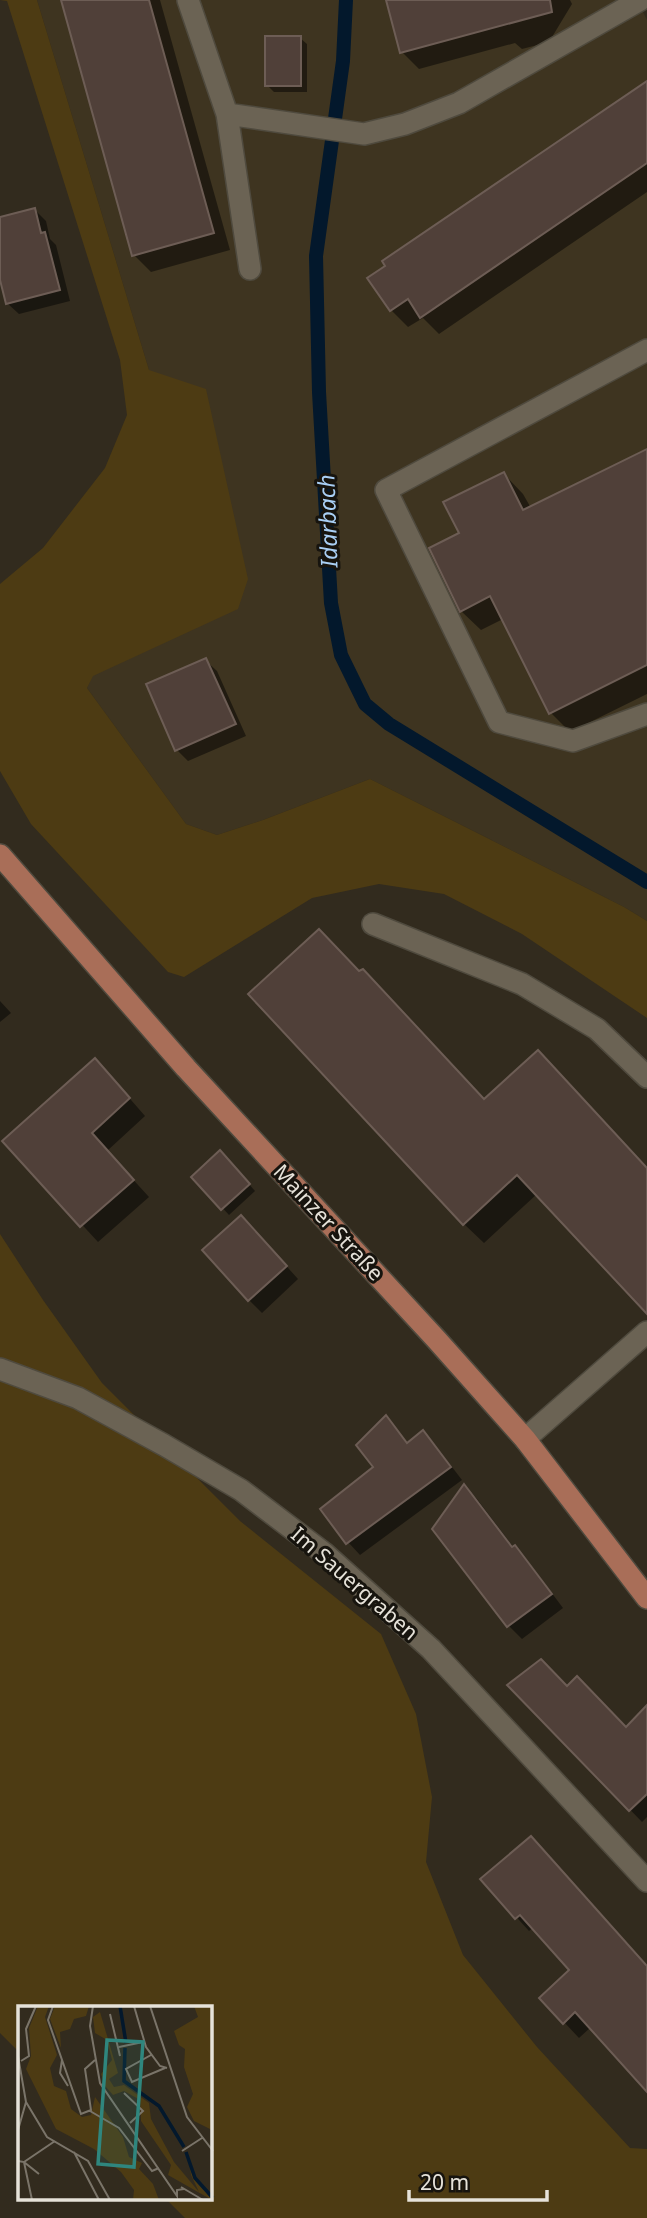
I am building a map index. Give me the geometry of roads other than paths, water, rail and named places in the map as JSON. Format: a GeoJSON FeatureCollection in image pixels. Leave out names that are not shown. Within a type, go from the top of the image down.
{"type":"FeatureCollection","features":[{"type":"Feature","properties":{"kind":"main road","name":"Mainzer Straße"},"geometry":{"type":"LineString","coordinates":[[0,855],[186,1068],[436,1339],[525,1440],[647,1598]]}},
{"type":"Feature","properties":{"kind":"street"},"geometry":{"type":"LineString","coordinates":[[188,0],[227,114],[250,269]]}},
{"type":"Feature","properties":{"kind":"street"},"geometry":{"type":"LineString","coordinates":[[227,114],[363,134],[405,124],[459,103],[640,0]]}},
{"type":"Feature","properties":{"kind":"street"},"geometry":{"type":"LineString","coordinates":[[647,350],[386,490],[499,722],[573,741],[647,714]]}},
{"type":"Feature","properties":{"kind":"street"},"geometry":{"type":"LineString","coordinates":[[373,924],[522,984],[597,1029],[647,1077]]}},
{"type":"Feature","properties":{"kind":"street"},"geometry":{"type":"LineString","coordinates":[[525,1440],[647,1332]]}},
{"type":"Feature","properties":{"kind":"street","name":"Im Sauergraben"},"geometry":{"type":"LineString","coordinates":[[0,1369],[78,1398],[164,1445],[241,1490],[324,1553],[430,1649],[647,1881]]}},
{"type":"Feature","properties":{"kind":"waterway","name":"Idarbach"},"geometry":{"type":"LineString","coordinates":[[346,0],[343,61],[316,256],[319,392],[331,603],[341,655],[365,704],[389,724],[647,882]]}}]}
